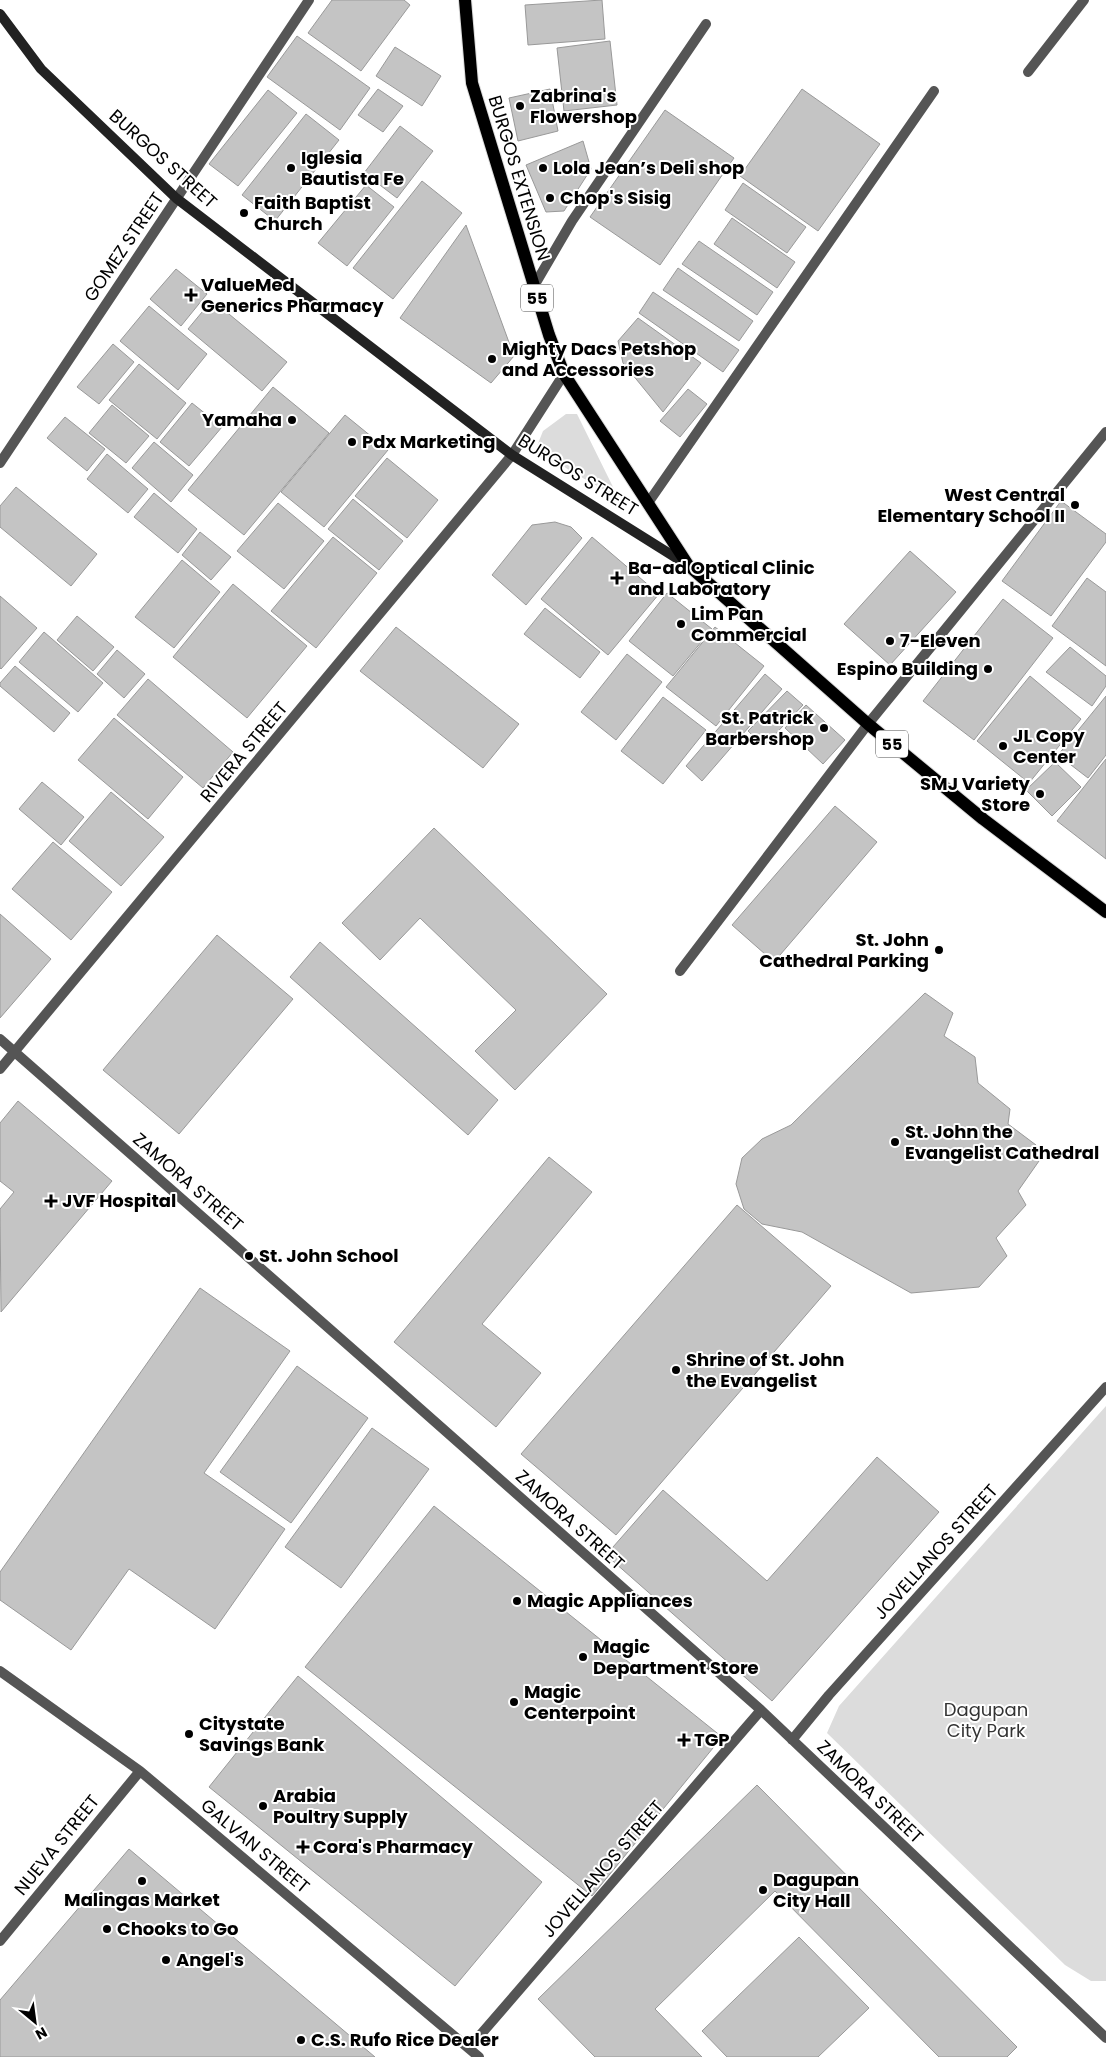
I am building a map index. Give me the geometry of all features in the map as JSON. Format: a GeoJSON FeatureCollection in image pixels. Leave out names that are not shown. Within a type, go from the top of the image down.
{"type":"FeatureCollection","features":[{"type":"Feature","properties":{"kind":"main road","name":"BURGOS EXTENSION"},"geometry":{"type":"LineString","coordinates":[[465,0],[472,83],[549,335],[564,374],[688,565]]}},
{"type":"Feature","properties":{"kind":"main road","name":"BURGOS STREET"},"geometry":{"type":"LineString","coordinates":[[688,565],[868,724],[983,819],[1106,912]]}},
{"type":"Feature","properties":{"kind":"street","name":"GOMEZ STREET"},"geometry":{"type":"LineString","coordinates":[[0,463],[309,0]]}},
{"type":"Feature","properties":{"kind":"street"},"geometry":{"type":"LineString","coordinates":[[1028,72],[1084,0]]}},
{"type":"Feature","properties":{"kind":"street","name":"BURGOS STREET"},"geometry":{"type":"LineString","coordinates":[[0,14],[41,69],[176,198],[512,455],[688,565]]}},
{"type":"Feature","properties":{"kind":"street"},"geometry":{"type":"LineString","coordinates":[[534,286],[572,221],[706,24]]}},
{"type":"Feature","properties":{"kind":"street"},"geometry":{"type":"LineString","coordinates":[[648,503],[934,91]]}},
{"type":"Feature","properties":{"kind":"street","name":"RIVERA STREET"},"geometry":{"type":"LineString","coordinates":[[0,1069],[512,455],[564,374]]}},
{"type":"Feature","properties":{"kind":"street"},"geometry":{"type":"LineString","coordinates":[[680,971],[868,724],[1106,432]]}},
{"type":"Feature","properties":{"kind":"street","name":"ZAMORA STREET"},"geometry":{"type":"LineString","coordinates":[[0,1039],[761,1710],[1106,2038]]}},
{"type":"Feature","properties":{"kind":"street","name":"JOVELLANOS STREET"},"geometry":{"type":"LineString","coordinates":[[792,1740],[829,1695],[1106,1387]]}},
{"type":"Feature","properties":{"kind":"street","name":"GALVAN STREET"},"geometry":{"type":"LineString","coordinates":[[0,1671],[140,1771],[479,2057]]}},
{"type":"Feature","properties":{"kind":"street","name":"JOVELLANOS STREET"},"geometry":{"type":"LineString","coordinates":[[469,2048],[761,1710]]}},
{"type":"Feature","properties":{"kind":"street","name":"NUEVA STREET"},"geometry":{"type":"LineString","coordinates":[[0,1941],[140,1771]]}},
{"type":"Feature","properties":{"kind":"green space"},"geometry":{"type":"Polygon","coordinates":[[[566,414],[577,414],[615,491],[610,493],[570,471],[537,446],[543,431],[566,414]]]}},
{"type":"Feature","properties":{"kind":"green space","name":"Dagupan City Park"},"geometry":{"type":"Polygon","coordinates":[[[1106,1406],[1106,1981],[1091,1981],[1065,1965],[827,1733],[839,1706],[1106,1406]]]}},
{"type":"Feature","properties":{"kind":"building"},"geometry":{"type":"Polygon","coordinates":[[[332,0],[404,0],[410,5],[361,71],[308,33],[332,0]]]}},
{"type":"Feature","properties":{"kind":"building"},"geometry":{"type":"Polygon","coordinates":[[[602,0],[605,39],[528,45],[525,5],[602,0]]]}},
{"type":"Feature","properties":{"kind":"building"},"geometry":{"type":"Polygon","coordinates":[[[297,36],[370,88],[340,130],[267,77],[297,36]]]}},
{"type":"Feature","properties":{"kind":"building"},"geometry":{"type":"Polygon","coordinates":[[[610,41],[617,105],[564,111],[557,48],[610,41]]]}},
{"type":"Feature","properties":{"kind":"building"},"geometry":{"type":"Polygon","coordinates":[[[395,47],[441,76],[422,106],[376,76],[395,47]]]}},
{"type":"Feature","properties":{"kind":"building"},"geometry":{"type":"Polygon","coordinates":[[[378,89],[403,106],[383,132],[358,115],[378,89]]]}},
{"type":"Feature","properties":{"kind":"building"},"geometry":{"type":"Polygon","coordinates":[[[550,89],[558,131],[518,141],[509,98],[550,89]]]}},
{"type":"Feature","properties":{"kind":"building"},"geometry":{"type":"Polygon","coordinates":[[[802,89],[880,144],[818,231],[740,176],[802,89]]]}},
{"type":"Feature","properties":{"kind":"building"},"geometry":{"type":"Polygon","coordinates":[[[268,90],[297,113],[238,186],[209,164],[268,90]]]}},
{"type":"Feature","properties":{"kind":"building"},"geometry":{"type":"Polygon","coordinates":[[[665,110],[734,158],[660,265],[590,217],[665,110]]]}},
{"type":"Feature","properties":{"kind":"building","name":"Iglesia Bautista Fe"},"geometry":{"type":"Polygon","coordinates":[[[306,114],[339,140],[275,221],[242,195],[306,114]]]}},
{"type":"Feature","properties":{"kind":"building"},"geometry":{"type":"Polygon","coordinates":[[[400,126],[433,151],[397,198],[364,173],[400,126]]]}},
{"type":"Feature","properties":{"kind":"building"},"geometry":{"type":"Polygon","coordinates":[[[583,141],[591,169],[564,211],[546,212],[526,165],[583,141]]]}},
{"type":"Feature","properties":{"kind":"building"},"geometry":{"type":"Polygon","coordinates":[[[422,181],[462,213],[393,299],[353,268],[422,181]]]}},
{"type":"Feature","properties":{"kind":"building"},"geometry":{"type":"Polygon","coordinates":[[[743,183],[806,227],[787,253],[725,210],[743,183]]]}},
{"type":"Feature","properties":{"kind":"building"},"geometry":{"type":"Polygon","coordinates":[[[366,185],[394,207],[347,266],[318,243],[366,185]]]}},
{"type":"Feature","properties":{"kind":"building"},"geometry":{"type":"Polygon","coordinates":[[[732,218],[795,262],[777,288],[714,244],[732,218]]]}},
{"type":"Feature","properties":{"kind":"building"},"geometry":{"type":"Polygon","coordinates":[[[466,225],[514,356],[491,383],[400,318],[466,225]]]}},
{"type":"Feature","properties":{"kind":"building"},"geometry":{"type":"Polygon","coordinates":[[[699,241],[773,292],[757,315],[682,264],[699,241]]]}},
{"type":"Feature","properties":{"kind":"building"},"geometry":{"type":"Polygon","coordinates":[[[678,268],[753,321],[739,341],[663,290],[678,268]]]}},
{"type":"Feature","properties":{"kind":"building"},"geometry":{"type":"Polygon","coordinates":[[[176,269],[207,294],[181,326],[150,299],[176,269]]]}},
{"type":"Feature","properties":{"kind":"building"},"geometry":{"type":"Polygon","coordinates":[[[653,292],[739,350],[723,372],[639,313],[653,292]]]}},
{"type":"Feature","properties":{"kind":"building"},"geometry":{"type":"Polygon","coordinates":[[[212,300],[287,362],[262,391],[188,329],[212,300]]]}},
{"type":"Feature","properties":{"kind":"building"},"geometry":{"type":"Polygon","coordinates":[[[149,306],[207,354],[178,390],[120,341],[149,306]]]}},
{"type":"Feature","properties":{"kind":"building"},"geometry":{"type":"Polygon","coordinates":[[[638,318],[701,363],[663,412],[623,363],[618,341],[638,318]]]}},
{"type":"Feature","properties":{"kind":"building"},"geometry":{"type":"Polygon","coordinates":[[[113,344],[134,362],[99,404],[77,387],[113,344]]]}},
{"type":"Feature","properties":{"kind":"building"},"geometry":{"type":"Polygon","coordinates":[[[139,364],[186,403],[157,439],[109,400],[139,364]]]}},
{"type":"Feature","properties":{"kind":"building"},"geometry":{"type":"Polygon","coordinates":[[[273,387],[329,433],[244,535],[188,490],[273,387]]]}},
{"type":"Feature","properties":{"kind":"building"},"geometry":{"type":"Polygon","coordinates":[[[688,389],[707,404],[680,437],[660,421],[688,389]]]}},
{"type":"Feature","properties":{"kind":"building"},"geometry":{"type":"Polygon","coordinates":[[[192,403],[222,427],[189,466],[160,442],[192,403]]]}},
{"type":"Feature","properties":{"kind":"building"},"geometry":{"type":"Polygon","coordinates":[[[112,405],[149,436],[126,463],[89,433],[112,405]]]}},
{"type":"Feature","properties":{"kind":"building"},"geometry":{"type":"Polygon","coordinates":[[[345,415],[388,450],[324,527],[281,492],[345,415]]]}},
{"type":"Feature","properties":{"kind":"building"},"geometry":{"type":"Polygon","coordinates":[[[65,417],[105,449],[87,471],[47,438],[65,417]]]}},
{"type":"Feature","properties":{"kind":"building"},"geometry":{"type":"Polygon","coordinates":[[[154,442],[193,475],[171,502],[132,468],[154,442]]]}},
{"type":"Feature","properties":{"kind":"building"},"geometry":{"type":"Polygon","coordinates":[[[107,454],[148,489],[128,513],[87,479],[107,454]]]}},
{"type":"Feature","properties":{"kind":"building"},"geometry":{"type":"Polygon","coordinates":[[[387,458],[438,500],[407,538],[355,496],[387,458]]]}},
{"type":"Feature","properties":{"kind":"building"},"geometry":{"type":"Polygon","coordinates":[[[16,487],[97,554],[71,586],[0,527],[0,506],[16,487]]]}},
{"type":"Feature","properties":{"kind":"building"},"geometry":{"type":"Polygon","coordinates":[[[154,493],[197,529],[178,553],[134,517],[154,493]]]}},
{"type":"Feature","properties":{"kind":"building"},"geometry":{"type":"Polygon","coordinates":[[[353,499],[403,541],[379,570],[328,529],[353,499]]]}},
{"type":"Feature","properties":{"kind":"building"},"geometry":{"type":"Polygon","coordinates":[[[1061,501],[1106,534],[1106,542],[1051,616],[1002,581],[1061,501]]]}},
{"type":"Feature","properties":{"kind":"building"},"geometry":{"type":"Polygon","coordinates":[[[278,503],[324,541],[284,589],[237,551],[278,503]]]}},
{"type":"Feature","properties":{"kind":"building"},"geometry":{"type":"Polygon","coordinates":[[[555,522],[571,527],[582,538],[526,605],[492,575],[532,525],[555,522]]]}},
{"type":"Feature","properties":{"kind":"building"},"geometry":{"type":"Polygon","coordinates":[[[200,532],[231,557],[211,580],[182,555],[200,532]]]}},
{"type":"Feature","properties":{"kind":"building"},"geometry":{"type":"Polygon","coordinates":[[[333,537],[377,573],[316,648],[271,611],[333,537]]]}},
{"type":"Feature","properties":{"kind":"building"},"geometry":{"type":"Polygon","coordinates":[[[592,537],[659,594],[608,655],[541,599],[592,537]]]}},
{"type":"Feature","properties":{"kind":"building"},"geometry":{"type":"Polygon","coordinates":[[[910,551],[956,592],[890,665],[844,624],[910,551]]]}},
{"type":"Feature","properties":{"kind":"building"},"geometry":{"type":"Polygon","coordinates":[[[182,560],[220,592],[174,648],[135,617],[182,560]]]}},
{"type":"Feature","properties":{"kind":"building"},"geometry":{"type":"Polygon","coordinates":[[[1087,578],[1106,592],[1106,666],[1052,626],[1087,578]]]}},
{"type":"Feature","properties":{"kind":"building"},"geometry":{"type":"Polygon","coordinates":[[[233,584],[307,646],[247,718],[173,657],[233,584]]]}},
{"type":"Feature","properties":{"kind":"building"},"geometry":{"type":"Polygon","coordinates":[[[667,593],[712,629],[673,676],[629,641],[667,593]]]}},
{"type":"Feature","properties":{"kind":"building"},"geometry":{"type":"Polygon","coordinates":[[[0,596],[37,628],[1,669],[0,668],[0,596]]]}},
{"type":"Feature","properties":{"kind":"building","name":"Espino Building"},"geometry":{"type":"Polygon","coordinates":[[[1003,599],[1053,638],[974,740],[923,701],[1003,599]]]}},
{"type":"Feature","properties":{"kind":"building"},"geometry":{"type":"Polygon","coordinates":[[[545,608],[600,652],[580,678],[524,634],[545,608]]]}},
{"type":"Feature","properties":{"kind":"building"},"geometry":{"type":"Polygon","coordinates":[[[77,616],[114,647],[93,671],[57,640],[77,616]]]}},
{"type":"Feature","properties":{"kind":"building"},"geometry":{"type":"Polygon","coordinates":[[[396,627],[519,724],[483,768],[360,671],[396,627]]]}},
{"type":"Feature","properties":{"kind":"building"},"geometry":{"type":"Polygon","coordinates":[[[715,627],[764,666],[716,726],[666,687],[715,627]]]}},
{"type":"Feature","properties":{"kind":"building"},"geometry":{"type":"Polygon","coordinates":[[[44,632],[103,683],[78,712],[19,662],[44,632]]]}},
{"type":"Feature","properties":{"kind":"building"},"geometry":{"type":"Polygon","coordinates":[[[1070,647],[1106,676],[1106,686],[1092,706],[1046,672],[1070,647]]]}},
{"type":"Feature","properties":{"kind":"building"},"geometry":{"type":"Polygon","coordinates":[[[117,650],[145,674],[124,698],[97,674],[117,650]]]}},
{"type":"Feature","properties":{"kind":"building"},"geometry":{"type":"Polygon","coordinates":[[[627,654],[662,682],[616,740],[581,712],[627,654]]]}},
{"type":"Feature","properties":{"kind":"building"},"geometry":{"type":"Polygon","coordinates":[[[15,666],[70,713],[54,732],[0,686],[0,683],[15,666]]]}},
{"type":"Feature","properties":{"kind":"building"},"geometry":{"type":"Polygon","coordinates":[[[765,674],[782,689],[702,781],[686,766],[765,674]]]}},
{"type":"Feature","properties":{"kind":"building"},"geometry":{"type":"Polygon","coordinates":[[[1030,676],[1081,719],[1029,783],[977,741],[1030,676]]]}},
{"type":"Feature","properties":{"kind":"building"},"geometry":{"type":"Polygon","coordinates":[[[148,679],[233,752],[203,788],[117,715],[148,679]]]}},
{"type":"Feature","properties":{"kind":"building"},"geometry":{"type":"Polygon","coordinates":[[[787,691],[803,705],[764,746],[748,731],[787,691]]]}},
{"type":"Feature","properties":{"kind":"building"},"geometry":{"type":"Polygon","coordinates":[[[1106,696],[1106,755],[1088,778],[1058,755],[1106,696]]]}},
{"type":"Feature","properties":{"kind":"building"},"geometry":{"type":"Polygon","coordinates":[[[663,697],[706,730],[663,784],[621,751],[663,697]]]}},
{"type":"Feature","properties":{"kind":"building"},"geometry":{"type":"Polygon","coordinates":[[[806,705],[845,740],[823,764],[785,728],[806,705]]]}},
{"type":"Feature","properties":{"kind":"building"},"geometry":{"type":"Polygon","coordinates":[[[114,718],[183,777],[148,819],[78,760],[114,718]]]}},
{"type":"Feature","properties":{"kind":"building"},"geometry":{"type":"Polygon","coordinates":[[[1106,759],[1106,859],[1057,821],[1106,759]]]}},
{"type":"Feature","properties":{"kind":"building"},"geometry":{"type":"Polygon","coordinates":[[[1055,762],[1081,787],[1052,816],[1026,790],[1055,762]]]}},
{"type":"Feature","properties":{"kind":"building"},"geometry":{"type":"Polygon","coordinates":[[[42,782],[84,817],[61,845],[19,809],[42,782]]]}},
{"type":"Feature","properties":{"kind":"building"},"geometry":{"type":"Polygon","coordinates":[[[111,792],[164,837],[121,886],[69,841],[111,792]]]}},
{"type":"Feature","properties":{"kind":"building"},"geometry":{"type":"Polygon","coordinates":[[[835,806],[877,842],[774,962],[732,925],[835,806]]]}},
{"type":"Feature","properties":{"kind":"building"},"geometry":{"type":"Polygon","coordinates":[[[434,828],[607,994],[515,1090],[475,1051],[516,1010],[420,918],[380,960],[342,923],[434,828]]]}},
{"type":"Feature","properties":{"kind":"building"},"geometry":{"type":"Polygon","coordinates":[[[53,842],[112,892],[71,940],[12,889],[53,842]]]}},
{"type":"Feature","properties":{"kind":"building"},"geometry":{"type":"Polygon","coordinates":[[[0,914],[51,959],[0,1018],[0,914]]]}},
{"type":"Feature","properties":{"kind":"building"},"geometry":{"type":"Polygon","coordinates":[[[217,935],[293,999],[179,1134],[103,1070],[217,935]]]}},
{"type":"Feature","properties":{"kind":"building"},"geometry":{"type":"Polygon","coordinates":[[[320,942],[498,1100],[468,1135],[290,977],[320,942]]]}},
{"type":"Feature","properties":{"kind":"building","name":"St. John the Evangelist Cathedral"},"geometry":{"type":"Polygon","coordinates":[[[925,993],[953,1013],[944,1036],[975,1057],[978,1083],[1010,1109],[1008,1124],[1036,1145],[1039,1161],[1018,1191],[1026,1205],[996,1238],[1007,1256],[979,1287],[911,1293],[802,1232],[762,1224],[744,1209],[736,1184],[742,1158],[762,1139],[791,1125],[925,993]]]}},
{"type":"Feature","properties":{"kind":"building","name":"JVF Hospital"},"geometry":{"type":"Polygon","coordinates":[[[18,1101],[112,1181],[1,1312],[0,1209],[14,1192],[0,1181],[0,1123],[18,1101]]]}},
{"type":"Feature","properties":{"kind":"building"},"geometry":{"type":"Polygon","coordinates":[[[549,1157],[592,1192],[482,1324],[541,1373],[496,1427],[394,1342],[549,1157]]]}},
{"type":"Feature","properties":{"kind":"building","name":"Shrine of St. John the Evangelist"},"geometry":{"type":"Polygon","coordinates":[[[737,1205],[831,1286],[616,1535],[521,1454],[737,1205]]]}},
{"type":"Feature","properties":{"kind":"building"},"geometry":{"type":"Polygon","coordinates":[[[200,1288],[290,1351],[204,1473],[285,1529],[215,1629],[129,1569],[71,1650],[0,1600],[0,1572],[200,1288]]]}},
{"type":"Feature","properties":{"kind":"building"},"geometry":{"type":"Polygon","coordinates":[[[297,1366],[368,1418],[291,1523],[220,1472],[297,1366]]]}},
{"type":"Feature","properties":{"kind":"building"},"geometry":{"type":"Polygon","coordinates":[[[372,1428],[429,1469],[341,1588],[285,1547],[372,1428]]]}},
{"type":"Feature","properties":{"kind":"building"},"geometry":{"type":"Polygon","coordinates":[[[877,1457],[939,1512],[772,1701],[606,1555],[663,1490],[767,1581],[877,1457]]]}},
{"type":"Feature","properties":{"kind":"building","name":"Magic Centerpoint"},"geometry":{"type":"Polygon","coordinates":[[[434,1506],[722,1737],[592,1896],[305,1667],[434,1506]]]}},
{"type":"Feature","properties":{"kind":"building"},"geometry":{"type":"Polygon","coordinates":[[[298,1676],[542,1882],[455,1986],[209,1787],[298,1676]]]}},
{"type":"Feature","properties":{"kind":"building"},"geometry":{"type":"Polygon","coordinates":[[[757,1785],[1017,2047],[1007,2057],[939,2057],[775,1891],[655,2009],[702,2057],[595,2057],[538,1999],[757,1785]]]}},
{"type":"Feature","properties":{"kind":"building","name":"Malingas Market"},"geometry":{"type":"Polygon","coordinates":[[[129,1849],[375,2057],[0,2057],[0,2000],[129,1849]]]}},
{"type":"Feature","properties":{"kind":"building"},"geometry":{"type":"Polygon","coordinates":[[[799,1937],[869,2008],[818,2057],[727,2057],[702,2031],[799,1937]]]}},
{"type":"Feature","properties":{"kind":"place","name":"Zabrina's Flowershop"},"geometry":{"type":"Point","coordinates":[520,106]}},
{"type":"Feature","properties":{"kind":"place","name":"Iglesia Bautista Fe"},"geometry":{"type":"Point","coordinates":[291,168]}},
{"type":"Feature","properties":{"kind":"place","name":"Lola Jean’s Deli shop"},"geometry":{"type":"Point","coordinates":[543,168]}},
{"type":"Feature","properties":{"kind":"place","name":"Chop's Sisig"},"geometry":{"type":"Point","coordinates":[550,198]}},
{"type":"Feature","properties":{"kind":"place","name":"Faith Baptist Church"},"geometry":{"type":"Point","coordinates":[244,213]}},
{"type":"Feature","properties":{"kind":"place","name":"ValueMed Generics Pharmacy"},"geometry":{"type":"Point","coordinates":[191,295]}},
{"type":"Feature","properties":{"kind":"place","name":"Mighty Dacs Petshop and Accessories"},"geometry":{"type":"Point","coordinates":[492,359]}},
{"type":"Feature","properties":{"kind":"place","name":"Yamaha"},"geometry":{"type":"Point","coordinates":[292,420]}},
{"type":"Feature","properties":{"kind":"place","name":"Pdx Marketing"},"geometry":{"type":"Point","coordinates":[352,442]}},
{"type":"Feature","properties":{"kind":"place","name":"West Central Elementary School II"},"geometry":{"type":"Point","coordinates":[1075,505]}},
{"type":"Feature","properties":{"kind":"place","name":"Ba-ad Optical Clinic and Laboratory"},"geometry":{"type":"Point","coordinates":[617,578]}},
{"type":"Feature","properties":{"kind":"place","name":"Lim Pan Commercial"},"geometry":{"type":"Point","coordinates":[681,624]}},
{"type":"Feature","properties":{"kind":"place","name":"7-Eleven"},"geometry":{"type":"Point","coordinates":[890,641]}},
{"type":"Feature","properties":{"kind":"place","name":"Espino Building"},"geometry":{"type":"Point","coordinates":[988,669]}},
{"type":"Feature","properties":{"kind":"place","name":"St. Patrick Barbershop"},"geometry":{"type":"Point","coordinates":[824,728]}},
{"type":"Feature","properties":{"kind":"place","name":"JL Copy Center"},"geometry":{"type":"Point","coordinates":[1003,746]}},
{"type":"Feature","properties":{"kind":"place","name":"SMJ Variety Store"},"geometry":{"type":"Point","coordinates":[1040,794]}},
{"type":"Feature","properties":{"kind":"place","name":"St. John Cathedral Parking"},"geometry":{"type":"Point","coordinates":[939,950]}},
{"type":"Feature","properties":{"kind":"place","name":"St. John the Evangelist Cathedral"},"geometry":{"type":"Point","coordinates":[895,1142]}},
{"type":"Feature","properties":{"kind":"place","name":"JVF Hospital"},"geometry":{"type":"Point","coordinates":[51,1201]}},
{"type":"Feature","properties":{"kind":"place","name":"St. John School"},"geometry":{"type":"Point","coordinates":[249,1256]}},
{"type":"Feature","properties":{"kind":"place","name":"Shrine of St. John the Evangelist"},"geometry":{"type":"Point","coordinates":[676,1370]}},
{"type":"Feature","properties":{"kind":"place","name":"Magic Appliances"},"geometry":{"type":"Point","coordinates":[517,1601]}},
{"type":"Feature","properties":{"kind":"place","name":"Magic Department Store"},"geometry":{"type":"Point","coordinates":[583,1657]}},
{"type":"Feature","properties":{"kind":"place","name":"Magic Centerpoint"},"geometry":{"type":"Point","coordinates":[514,1702]}},
{"type":"Feature","properties":{"kind":"place","name":"Citystate Savings Bank"},"geometry":{"type":"Point","coordinates":[189,1734]}},
{"type":"Feature","properties":{"kind":"place","name":"TGP"},"geometry":{"type":"Point","coordinates":[684,1740]}},
{"type":"Feature","properties":{"kind":"place","name":"Arabia Poultry Supply"},"geometry":{"type":"Point","coordinates":[263,1806]}},
{"type":"Feature","properties":{"kind":"place","name":"Cora's Pharmacy"},"geometry":{"type":"Point","coordinates":[303,1847]}},
{"type":"Feature","properties":{"kind":"place","name":"Malingas Market"},"geometry":{"type":"Point","coordinates":[142,1881]}},
{"type":"Feature","properties":{"kind":"place","name":"Dagupan City Hall"},"geometry":{"type":"Point","coordinates":[763,1890]}},
{"type":"Feature","properties":{"kind":"place","name":"Chooks to Go"},"geometry":{"type":"Point","coordinates":[107,1929]}},
{"type":"Feature","properties":{"kind":"place","name":"Angel's"},"geometry":{"type":"Point","coordinates":[166,1960]}},
{"type":"Feature","properties":{"kind":"place","name":"C.S. Rufo Rice Dealer"},"geometry":{"type":"Point","coordinates":[301,2040]}}]}
